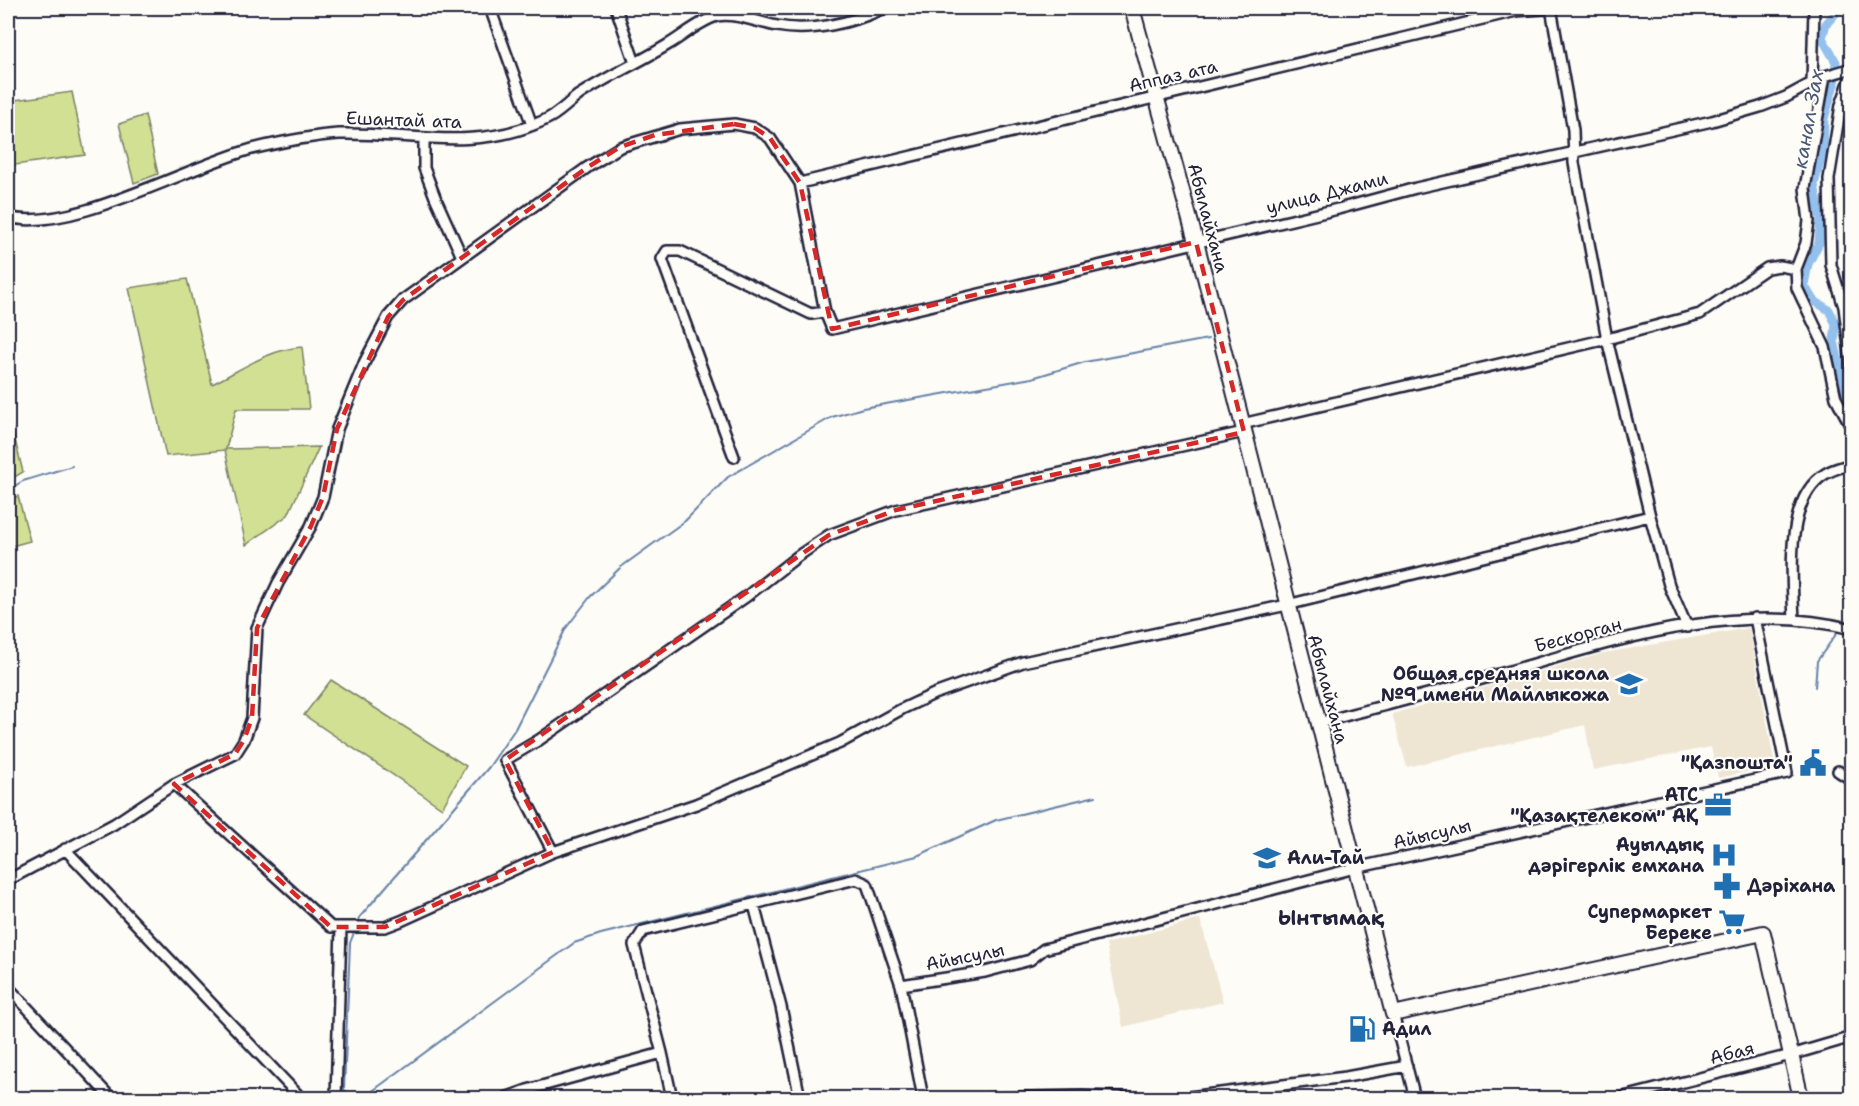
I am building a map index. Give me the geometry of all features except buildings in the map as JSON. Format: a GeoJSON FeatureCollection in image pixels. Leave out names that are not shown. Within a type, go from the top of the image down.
{"type":"FeatureCollection","features":[{"type":"Feature","properties":{"kind":"main road","name":"Абылайхана"},"geometry":{"type":"LineString","coordinates":[[1132,8],[1196,242],[1393,1014]]}},
{"type":"Feature","properties":{"kind":"main road"},"geometry":{"type":"LineString","coordinates":[[1393,1014],[1763,933],[1801,1098]]}},
{"type":"Feature","properties":{"kind":"street"},"geometry":{"type":"LineString","coordinates":[[490,8],[532,125]]}},
{"type":"Feature","properties":{"kind":"street"},"geometry":{"type":"LineString","coordinates":[[616,8],[635,63]]}},
{"type":"Feature","properties":{"kind":"street"},"geometry":{"type":"LineString","coordinates":[[740,8],[744,18]]}},
{"type":"Feature","properties":{"kind":"street","name":"Ешантай ата"},"geometry":{"type":"LineString","coordinates":[[8,217],[28,220],[66,215],[249,150],[302,137],[341,134],[452,140],[489,136],[532,125],[557,114],[577,96],[718,16],[744,18],[779,27],[807,28],[840,23],[868,11],[885,8]]}},
{"type":"Feature","properties":{"kind":"street"},"geometry":{"type":"LineString","coordinates":[[1553,8],[1573,130],[1574,153],[1607,339],[1669,585],[1688,627]]}},
{"type":"Feature","properties":{"kind":"street","name":"Аппаз ата"},"geometry":{"type":"LineString","coordinates":[[800,183],[1516,11],[1553,8]]}},
{"type":"Feature","properties":{"kind":"street"},"geometry":{"type":"LineString","coordinates":[[1812,83],[1814,8]]}},
{"type":"Feature","properties":{"kind":"street","name":"улица Джами"},"geometry":{"type":"LineString","coordinates":[[825,312],[832,329],[1416,188],[1574,153],[1751,110],[1786,97],[1825,76],[1851,68]]}},
{"type":"Feature","properties":{"kind":"street"},"geometry":{"type":"LineString","coordinates":[[1851,74],[1841,105],[1829,179],[1831,265],[1844,307],[1851,371]]}},
{"type":"Feature","properties":{"kind":"street"},"geometry":{"type":"LineString","coordinates":[[1825,76],[1805,188],[1809,221],[1806,243],[1796,269],[1797,288],[1825,346],[1836,398],[1851,428]]}},
{"type":"Feature","properties":{"kind":"street"},"geometry":{"type":"LineString","coordinates":[[8,880],[114,824],[174,784],[235,754],[244,740],[252,718],[257,628],[278,583],[311,526],[323,498],[338,429],[365,361],[388,317],[403,300],[588,167],[620,147],[680,129],[734,124],[756,128],[770,138],[800,183],[825,312],[811,314],[680,251],[667,251],[662,259],[734,457]]}},
{"type":"Feature","properties":{"kind":"street"},"geometry":{"type":"LineString","coordinates":[[424,139],[424,168],[462,257]]}},
{"type":"Feature","properties":{"kind":"street"},"geometry":{"type":"LineString","coordinates":[[553,852],[505,760],[538,740],[737,603],[829,535],[896,510],[1243,428],[1700,314],[1767,268],[1780,266],[1796,269]]}},
{"type":"Feature","properties":{"kind":"street"},"geometry":{"type":"LineString","coordinates":[[1794,619],[1791,564],[1798,514],[1810,487],[1825,474],[1851,464]]}},
{"type":"Feature","properties":{"kind":"street"},"geometry":{"type":"LineString","coordinates":[[174,784],[331,927],[385,927],[553,852],[696,804],[840,743],[912,704],[1023,662],[1287,605],[1650,516]]}},
{"type":"Feature","properties":{"kind":"street","name":"Бескорган"},"geometry":{"type":"LineString","coordinates":[[1318,723],[1435,693],[1614,641],[1688,627],[1755,618],[1794,619],[1851,629]]}},
{"type":"Feature","properties":{"kind":"street","name":"Айысулы"},"geometry":{"type":"LineString","coordinates":[[901,985],[996,969],[1030,960],[1044,949],[1355,868],[1787,773],[1755,618]]}},
{"type":"Feature","properties":{"kind":"street"},"geometry":{"type":"LineString","coordinates":[[1838,771],[1851,780]]}},
{"type":"Feature","properties":{"kind":"street"},"geometry":{"type":"LineString","coordinates":[[65,849],[301,1098]]}},
{"type":"Feature","properties":{"kind":"street"},"geometry":{"type":"LineString","coordinates":[[672,1098],[634,945],[643,931],[856,879],[867,884],[901,985],[923,1098]]}},
{"type":"Feature","properties":{"kind":"street"},"geometry":{"type":"LineString","coordinates":[[754,905],[781,1007],[800,1098]]}},
{"type":"Feature","properties":{"kind":"street"},"geometry":{"type":"LineString","coordinates":[[336,1098],[341,927]]}},
{"type":"Feature","properties":{"kind":"street"},"geometry":{"type":"LineString","coordinates":[[8,987],[111,1098]]}},
{"type":"Feature","properties":{"kind":"street"},"geometry":{"type":"LineString","coordinates":[[1393,1014],[1415,1098]]}},
{"type":"Feature","properties":{"kind":"street","name":"Абая"},"geometry":{"type":"LineString","coordinates":[[1620,1098],[1791,1055],[1851,1037]]}},
{"type":"Feature","properties":{"kind":"street"},"geometry":{"type":"LineString","coordinates":[[505,1098],[662,1053]]}},
{"type":"Feature","properties":{"kind":"street"},"geometry":{"type":"LineString","coordinates":[[1181,1098],[1346,1077],[1407,1066]]}},
{"type":"Feature","properties":{"kind":"street"},"geometry":{"type":"LineString","coordinates":[[989,1098],[1146,1098]]}},
{"type":"Feature","properties":{"kind":"highlighted area"},"geometry":{"type":"Polygon","coordinates":[[[734,124],[755,128],[770,138],[800,183],[832,329],[1196,242],[1244,432],[896,510],[829,535],[505,760],[553,852],[385,927],[331,927],[174,784],[235,754],[244,740],[252,718],[257,628],[311,526],[323,497],[337,429],[388,317],[403,300],[588,167],[620,147],[655,135],[734,124]]]}},
{"type":"Feature","properties":{"kind":"shaded area","name":"Общая средняя школа №9 имени Майлыкожа"},"geometry":{"type":"Polygon","coordinates":[[[1749,628],[1775,766],[1718,778],[1711,747],[1593,770],[1585,725],[1407,767],[1392,714],[1604,653],[1749,628]]]}},
{"type":"Feature","properties":{"kind":"shaded area"},"geometry":{"type":"Polygon","coordinates":[[[1200,919],[1223,1002],[1123,1027],[1106,944],[1200,919]]]}},
{"type":"Feature","properties":{"kind":"green space"},"geometry":{"type":"Polygon","coordinates":[[[72,92],[85,155],[8,166],[8,101],[72,92]]]}},
{"type":"Feature","properties":{"kind":"green space"},"geometry":{"type":"Polygon","coordinates":[[[145,115],[158,174],[134,183],[119,124],[145,115]]]}},
{"type":"Feature","properties":{"kind":"green space"},"geometry":{"type":"Polygon","coordinates":[[[187,279],[212,384],[267,356],[302,347],[309,409],[236,409],[226,449],[319,447],[288,515],[246,545],[225,450],[166,456],[129,288],[187,279]]]}},
{"type":"Feature","properties":{"kind":"green space"},"geometry":{"type":"Polygon","coordinates":[[[8,412],[23,472],[8,481],[8,412]]]}},
{"type":"Feature","properties":{"kind":"green space"},"geometry":{"type":"Polygon","coordinates":[[[18,496],[30,541],[8,547],[8,500],[18,496]]]}},
{"type":"Feature","properties":{"kind":"green space"},"geometry":{"type":"Polygon","coordinates":[[[331,680],[466,766],[442,808],[304,715],[331,680]]]}},
{"type":"Feature","properties":{"kind":"waterway","name":"канал Зах"},"geometry":{"type":"LineString","coordinates":[[1840,8],[1826,24],[1822,38],[1836,62],[1834,84],[1824,119],[1823,150],[1814,185],[1821,218],[1819,243],[1808,264],[1804,285],[1813,300],[1829,310],[1836,324],[1834,341],[1847,396],[1852,406]]}},
{"type":"Feature","properties":{"kind":"waterway"},"geometry":{"type":"LineString","coordinates":[[357,925],[359,918],[489,767],[515,729],[566,628],[590,597],[621,567],[685,521],[728,477],[832,417],[863,408],[1032,378],[1085,362],[1208,339]]}},
{"type":"Feature","properties":{"kind":"waterway"},"geometry":{"type":"LineString","coordinates":[[8,490],[23,481],[72,466]]}},
{"type":"Feature","properties":{"kind":"waterway"},"geometry":{"type":"LineString","coordinates":[[1846,621],[1852,613]]}},
{"type":"Feature","properties":{"kind":"waterway"},"geometry":{"type":"LineString","coordinates":[[1815,687],[1817,661],[1837,633]]}},
{"type":"Feature","properties":{"kind":"waterway"},"geometry":{"type":"LineString","coordinates":[[363,1098],[574,943],[601,934],[917,856],[996,820],[1096,796]]}},
{"type":"Feature","properties":{"kind":"waterway"},"geometry":{"type":"LineString","coordinates":[[351,1098],[344,1089],[350,943],[355,930]]}},
{"type":"Feature","properties":{"kind":"place","name":"Общая средняя школа №9 имени Майлыкожа"},"geometry":{"type":"Point","coordinates":[1629,684]}},
{"type":"Feature","properties":{"kind":"place","name":"\"Қазпошта\""},"geometry":{"type":"Point","coordinates":[1813,763]}},
{"type":"Feature","properties":{"kind":"place","name":"АТС \"Қазақтелеком\" АҚ"},"geometry":{"type":"Point","coordinates":[1718,805]}},
{"type":"Feature","properties":{"kind":"place","name":"Ауылдық дәрігерлік емхана"},"geometry":{"type":"Point","coordinates":[1724,855]}},
{"type":"Feature","properties":{"kind":"place","name":"Али-Тай"},"geometry":{"type":"Point","coordinates":[1267,858]}},
{"type":"Feature","properties":{"kind":"place","name":"Дәріхана"},"geometry":{"type":"Point","coordinates":[1727,886]}},
{"type":"Feature","properties":{"kind":"place","name":"Супермаркет Береке"},"geometry":{"type":"Point","coordinates":[1732,922]}},
{"type":"Feature","properties":{"kind":"place","name":"Адил"},"geometry":{"type":"Point","coordinates":[1362,1029]}},
{"type":"Feature","properties":{"kind":"district","name":"Ынтымақ"},"geometry":{"type":"Point","coordinates":[1331,918]}}]}
